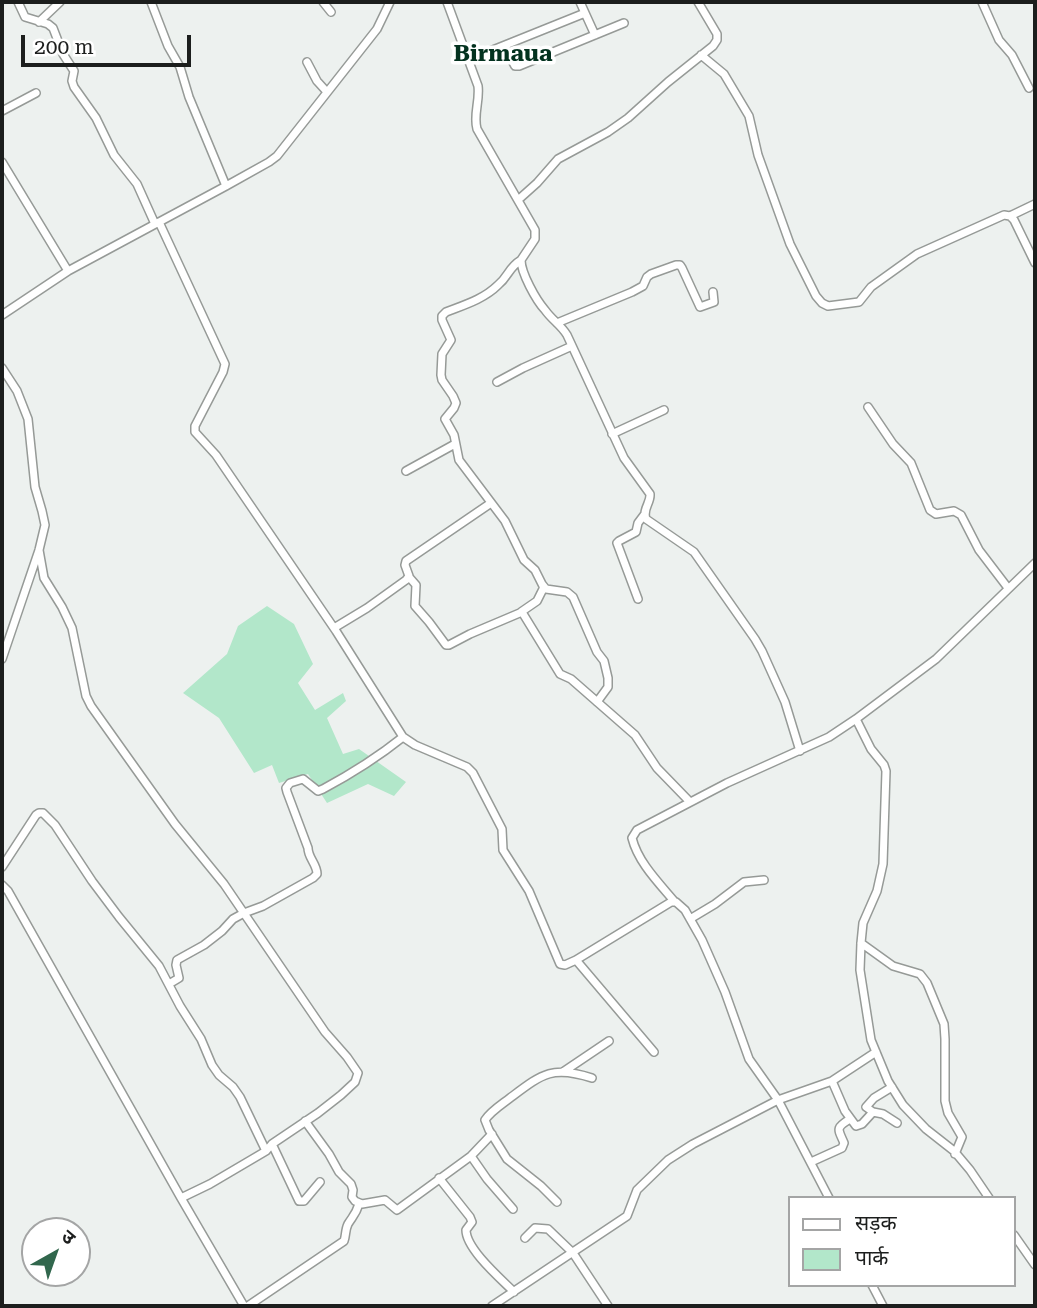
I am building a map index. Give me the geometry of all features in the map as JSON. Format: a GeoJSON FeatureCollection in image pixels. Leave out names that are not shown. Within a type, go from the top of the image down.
{"type":"FeatureCollection","features":[{"type":"Feature","properties":{"kind":"street"},"geometry":{"type":"LineString","coordinates":[[18,2],[25,17],[51,26],[56,31],[62,51],[74,71],[74,87],[96,118],[114,155],[137,184],[225,364],[195,425],[195,432],[216,455],[334,628],[403,737],[471,771],[502,830],[503,850],[529,891],[559,963],[565,965],[576,960],[674,901]]}},
{"type":"Feature","properties":{"kind":"street"},"geometry":{"type":"LineString","coordinates":[[39,22],[61,2]]}},
{"type":"Feature","properties":{"kind":"street"},"geometry":{"type":"LineString","coordinates":[[151,2],[168,46],[180,67],[189,97],[226,186]]}},
{"type":"Feature","properties":{"kind":"street"},"geometry":{"type":"LineString","coordinates":[[323,2],[331,12]]}},
{"type":"Feature","properties":{"kind":"street"},"geometry":{"type":"LineString","coordinates":[[2,315],[68,271],[277,156],[377,29],[390,2]]}},
{"type":"Feature","properties":{"kind":"street"},"geometry":{"type":"LineString","coordinates":[[447,2],[478,86],[475,123],[481,138],[532,222],[536,236],[521,260],[512,266],[506,278],[491,291],[442,316],[451,340],[442,354],[441,378],[456,403],[445,419],[454,435],[459,460],[505,521],[524,561],[536,570],[543,586],[548,590],[567,592],[573,597],[597,652],[604,661],[609,684],[597,702]]}},
{"type":"Feature","properties":{"kind":"street"},"geometry":{"type":"LineString","coordinates":[[580,2],[595,35]]}},
{"type":"Feature","properties":{"kind":"street"},"geometry":{"type":"LineString","coordinates":[[518,200],[558,159],[628,118],[713,46],[717,37],[715,29],[698,2]]}},
{"type":"Feature","properties":{"kind":"street"},"geometry":{"type":"LineString","coordinates":[[982,2],[999,40],[1012,55],[1028,88]]}},
{"type":"Feature","properties":{"kind":"street"},"geometry":{"type":"LineString","coordinates":[[468,60],[585,13]]}},
{"type":"Feature","properties":{"kind":"street"},"geometry":{"type":"LineString","coordinates":[[504,46],[512,63],[519,66],[624,23]]}},
{"type":"Feature","properties":{"kind":"street"},"geometry":{"type":"LineString","coordinates":[[701,55],[724,74],[746,109],[762,167],[790,244],[816,296],[825,305],[859,302],[871,287],[916,254],[1001,216],[1010,216],[1035,204]]}},
{"type":"Feature","properties":{"kind":"street"},"geometry":{"type":"LineString","coordinates":[[307,62],[317,81],[327,92]]}},
{"type":"Feature","properties":{"kind":"street"},"geometry":{"type":"LineString","coordinates":[[2,111],[36,93]]}},
{"type":"Feature","properties":{"kind":"street"},"geometry":{"type":"LineString","coordinates":[[2,162],[68,271]]}},
{"type":"Feature","properties":{"kind":"street"},"geometry":{"type":"LineString","coordinates":[[1010,216],[1035,263]]}},
{"type":"Feature","properties":{"kind":"street"},"geometry":{"type":"LineString","coordinates":[[521,260],[523,271],[540,302],[564,330],[612,434],[632,470],[650,494],[636,532],[617,543],[638,600]]}},
{"type":"Feature","properties":{"kind":"street"},"geometry":{"type":"LineString","coordinates":[[557,323],[632,292],[643,286],[651,274],[676,265],[682,268],[699,307],[714,302],[712,292]]}},
{"type":"Feature","properties":{"kind":"street"},"geometry":{"type":"LineString","coordinates":[[497,382],[572,346]]}},
{"type":"Feature","properties":{"kind":"street"},"geometry":{"type":"LineString","coordinates":[[2,368],[23,405],[30,427],[35,487],[45,524],[39,550],[2,659]]}},
{"type":"Feature","properties":{"kind":"street"},"geometry":{"type":"LineString","coordinates":[[868,407],[893,444],[911,463],[930,510],[936,514],[954,511],[961,515],[979,550],[1008,588]]}},
{"type":"Feature","properties":{"kind":"street"},"geometry":{"type":"LineString","coordinates":[[612,434],[664,410]]}},
{"type":"Feature","properties":{"kind":"street"},"geometry":{"type":"LineString","coordinates":[[407,471],[455,444]]}},
{"type":"Feature","properties":{"kind":"street"},"geometry":{"type":"LineString","coordinates":[[491,503],[406,561],[409,577],[416,585],[415,606],[446,645],[521,612],[537,601],[543,586]]}},
{"type":"Feature","properties":{"kind":"street"},"geometry":{"type":"LineString","coordinates":[[644,515],[650,523],[694,552],[755,639],[785,702],[800,751]]}},
{"type":"Feature","properties":{"kind":"street"},"geometry":{"type":"LineString","coordinates":[[39,550],[44,578],[72,628],[87,699],[175,824],[224,884],[325,1032],[358,1073],[355,1082],[266,1151],[181,1198]]}},
{"type":"Feature","properties":{"kind":"street"},"geometry":{"type":"LineString","coordinates":[[828,1196],[778,1100],[749,1059],[702,940],[681,906],[650,872],[632,838],[641,827],[727,783],[829,737],[856,719],[936,659],[1035,563]]}},
{"type":"Feature","properties":{"kind":"street"},"geometry":{"type":"LineString","coordinates":[[334,628],[368,608],[409,577]]}},
{"type":"Feature","properties":{"kind":"street"},"geometry":{"type":"LineString","coordinates":[[521,612],[559,673],[570,678],[635,734],[657,768],[690,802]]}},
{"type":"Feature","properties":{"kind":"street"},"geometry":{"type":"LineString","coordinates":[[856,719],[886,771],[883,864],[877,891],[863,923],[861,943],[860,970],[868,1028],[876,1052],[903,1105],[970,1170],[988,1196]]}},
{"type":"Feature","properties":{"kind":"street"},"geometry":{"type":"LineString","coordinates":[[169,985],[179,978],[177,960],[204,945],[233,919],[263,906],[317,874],[287,792],[286,788],[290,783],[303,779],[318,791],[323,789],[383,754],[403,737]]}},
{"type":"Feature","properties":{"kind":"street"},"geometry":{"type":"LineString","coordinates":[[2,867],[36,815],[43,813],[55,825],[118,917],[159,967],[201,1039],[216,1071],[240,1097],[266,1151]]}},
{"type":"Feature","properties":{"kind":"street"},"geometry":{"type":"LineString","coordinates":[[690,919],[744,882],[764,880]]}},
{"type":"Feature","properties":{"kind":"street"},"geometry":{"type":"LineString","coordinates":[[2,885],[8,891],[181,1198],[246,1306],[344,1241],[346,1227],[356,1214],[359,1204]]}},
{"type":"Feature","properties":{"kind":"street"},"geometry":{"type":"LineString","coordinates":[[861,943],[893,965],[920,974],[927,983],[944,1024],[945,1101],[948,1113],[962,1137],[955,1154]]}},
{"type":"Feature","properties":{"kind":"street"},"geometry":{"type":"LineString","coordinates":[[576,960],[654,1052]]}},
{"type":"Feature","properties":{"kind":"street"},"geometry":{"type":"LineString","coordinates":[[562,1072],[609,1041]]}},
{"type":"Feature","properties":{"kind":"street"},"geometry":{"type":"LineString","coordinates":[[492,1306],[627,1216],[637,1190],[668,1160],[778,1100],[832,1081],[876,1052]]}},
{"type":"Feature","properties":{"kind":"street"},"geometry":{"type":"LineString","coordinates":[[557,1202],[507,1159],[485,1120],[536,1078],[552,1073],[573,1072],[592,1078]]}},
{"type":"Feature","properties":{"kind":"street"},"geometry":{"type":"LineString","coordinates":[[832,1081],[856,1126],[873,1112]]}},
{"type":"Feature","properties":{"kind":"street"},"geometry":{"type":"LineString","coordinates":[[892,1087],[874,1098],[866,1108],[897,1123]]}},
{"type":"Feature","properties":{"kind":"street"},"geometry":{"type":"LineString","coordinates":[[811,1162],[842,1148],[844,1143],[838,1128],[850,1119]]}},
{"type":"Feature","properties":{"kind":"street"},"geometry":{"type":"LineString","coordinates":[[305,1121],[339,1172],[351,1184],[352,1197],[359,1204],[385,1200],[398,1209],[471,1156],[492,1134]]}},
{"type":"Feature","properties":{"kind":"street"},"geometry":{"type":"LineString","coordinates":[[272,1144],[299,1201],[304,1202],[320,1182]]}},
{"type":"Feature","properties":{"kind":"street"},"geometry":{"type":"LineString","coordinates":[[471,1156],[513,1209]]}},
{"type":"Feature","properties":{"kind":"street"},"geometry":{"type":"LineString","coordinates":[[439,1178],[470,1217],[471,1222],[466,1230],[467,1239],[484,1262],[514,1292]]}},
{"type":"Feature","properties":{"kind":"street"},"geometry":{"type":"LineString","coordinates":[[525,1238],[534,1228],[548,1229],[573,1252],[608,1306]]}},
{"type":"Feature","properties":{"kind":"street"},"geometry":{"type":"LineString","coordinates":[[1016,1238],[1035,1265]]}},
{"type":"Feature","properties":{"kind":"street"},"geometry":{"type":"LineString","coordinates":[[873,1287],[883,1306]]}},
{"type":"Feature","properties":{"kind":"green space"},"geometry":{"type":"Polygon","coordinates":[[[267,606],[294,624],[313,664],[298,683],[315,710],[343,693],[346,701],[327,718],[343,754],[359,749],[406,782],[394,796],[368,784],[327,803],[308,774],[279,783],[272,765],[254,773],[219,718],[183,693],[227,654],[238,626],[267,606]]]}},
{"type":"Feature","properties":{"kind":"district","name":"Birmaua"},"geometry":{"type":"Point","coordinates":[503,54]}}]}
